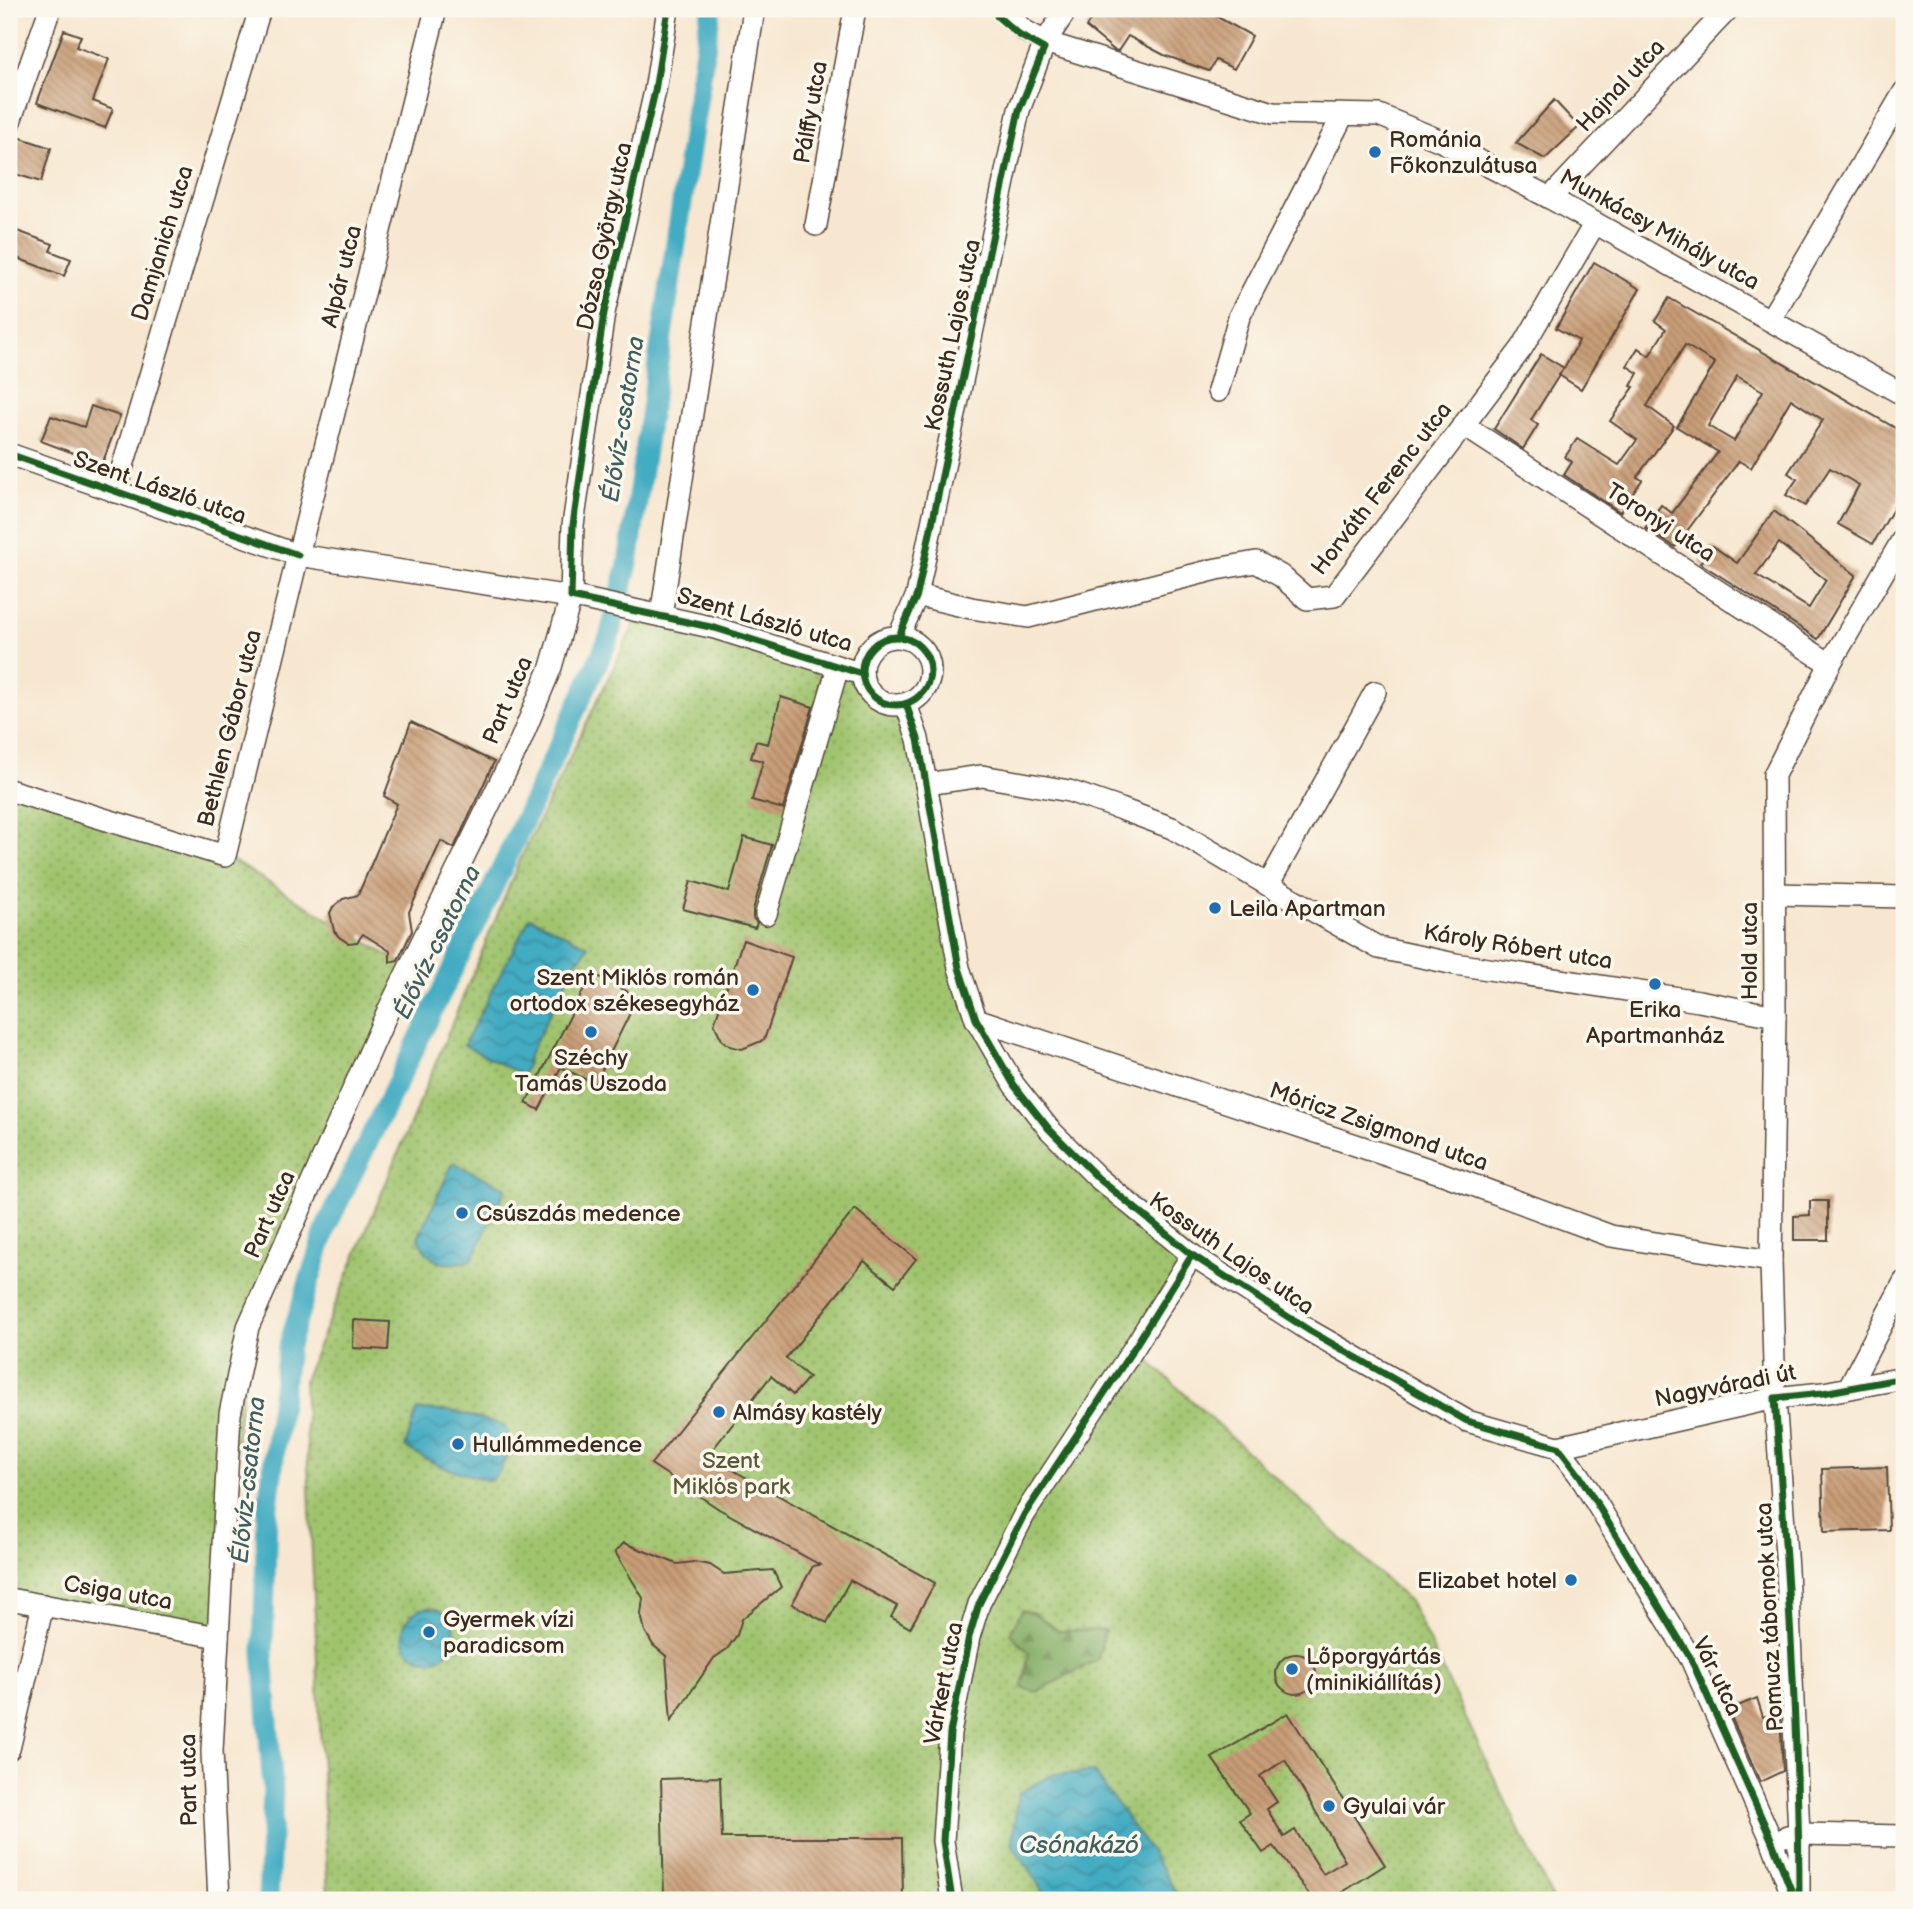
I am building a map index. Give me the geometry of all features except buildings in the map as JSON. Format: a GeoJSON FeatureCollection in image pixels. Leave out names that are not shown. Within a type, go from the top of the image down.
{"type":"FeatureCollection","features":[{"type":"Feature","properties":{"kind":"street"},"geometry":{"type":"LineString","coordinates":[[9,124],[50,9]]}},
{"type":"Feature","properties":{"kind":"street","name":"Damjanich utca"},"geometry":{"type":"LineString","coordinates":[[115,492],[260,9]]}},
{"type":"Feature","properties":{"kind":"street","name":"Alpár utca"},"geometry":{"type":"LineString","coordinates":[[298,555],[436,9]]}},
{"type":"Feature","properties":{"kind":"street","name":"Dózsa György utca"},"geometry":{"type":"LineString","coordinates":[[578,598],[573,526],[604,313],[655,91],[668,9]]}},
{"type":"Feature","properties":{"kind":"street"},"geometry":{"type":"LineString","coordinates":[[657,615],[754,9]]}},
{"type":"Feature","properties":{"kind":"street","name":"Pálffy utca"},"geometry":{"type":"LineString","coordinates":[[817,225],[855,9]]}},
{"type":"Feature","properties":{"kind":"street","name":"Munkácsy Mihály utca"},"geometry":{"type":"LineString","coordinates":[[1003,9],[1023,30],[1045,42],[1273,113],[1379,115],[1441,141],[1550,198],[1904,395]]}},
{"type":"Feature","properties":{"kind":"street","name":"Kossuth Lajos utca"},"geometry":{"type":"LineString","coordinates":[[899,636],[917,595],[1019,110],[1045,42],[1068,9]]}},
{"type":"Feature","properties":{"kind":"street","name":"Hajnal utca"},"geometry":{"type":"LineString","coordinates":[[1550,198],[1728,9]]}},
{"type":"Feature","properties":{"kind":"street"},"geometry":{"type":"LineString","coordinates":[[1770,320],[1904,92]]}},
{"type":"Feature","properties":{"kind":"street"},"geometry":{"type":"LineString","coordinates":[[1218,391],[1239,317],[1343,115]]}},
{"type":"Feature","properties":{"kind":"street","name":"Horváth Ferenc utca"},"geometry":{"type":"LineString","coordinates":[[917,595],[971,608],[1028,617],[1217,569],[1256,562],[1281,576],[1307,599],[1335,596],[1522,348],[1595,223]]}},
{"type":"Feature","properties":{"kind":"street","name":"Toronyi utca"},"geometry":{"type":"LineString","coordinates":[[1463,425],[1830,664]]}},
{"type":"Feature","properties":{"kind":"street","name":"Szent László utca"},"geometry":{"type":"LineString","coordinates":[[9,454],[298,555],[578,598],[715,628],[862,674]]}},
{"type":"Feature","properties":{"kind":"street","name":"Hold utca"},"geometry":{"type":"LineString","coordinates":[[1775,1398],[1771,1261],[1775,1016],[1774,775],[1830,664],[1904,537]]}},
{"type":"Feature","properties":{"kind":"street","name":"Bethlen Gábor utca"},"geometry":{"type":"LineString","coordinates":[[9,790],[225,856],[298,555]]}},
{"type":"Feature","properties":{"kind":"street","name":"Part utca"},"geometry":{"type":"LineString","coordinates":[[219,1900],[212,1751],[230,1414],[248,1326],[387,1013],[520,742],[578,598]]}},
{"type":"Feature","properties":{"kind":"street"},"geometry":{"type":"LineString","coordinates":[[899,636],[911,639],[921,646],[931,667],[930,679],[917,699],[894,705],[882,703],[872,696],[865,686],[862,674],[863,662],[876,642],[899,636]]}},
{"type":"Feature","properties":{"kind":"street"},"geometry":{"type":"LineString","coordinates":[[766,914],[838,667]]}},
{"type":"Feature","properties":{"kind":"street"},"geometry":{"type":"LineString","coordinates":[[1268,885],[1376,692]]}},
{"type":"Feature","properties":{"kind":"street","name":"Kossuth Lajos utca"},"geometry":{"type":"LineString","coordinates":[[906,704],[918,739],[959,968],[976,1019],[1014,1085],[1049,1129],[1098,1178],[1192,1255],[1310,1331],[1467,1421],[1558,1447]]}},
{"type":"Feature","properties":{"kind":"street","name":"Károly Róbert utca"},"geometry":{"type":"LineString","coordinates":[[926,783],[982,776],[1069,791],[1172,828],[1379,948],[1455,964],[1699,1001],[1775,1016]]}},
{"type":"Feature","properties":{"kind":"street"},"geometry":{"type":"LineString","coordinates":[[1775,894],[1904,897]]}},
{"type":"Feature","properties":{"kind":"street","name":"Móricz Zsigmond utca"},"geometry":{"type":"LineString","coordinates":[[976,1019],[1443,1174],[1611,1236],[1771,1261]]}},
{"type":"Feature","properties":{"kind":"street","name":"Várkert utca"},"geometry":{"type":"LineString","coordinates":[[951,1900],[943,1841],[950,1733],[968,1637],[979,1604],[1024,1515],[1192,1255]]}},
{"type":"Feature","properties":{"kind":"street"},"geometry":{"type":"LineString","coordinates":[[1849,1387],[1904,1282]]}},
{"type":"Feature","properties":{"kind":"street","name":"Nagyváradi út"},"geometry":{"type":"LineString","coordinates":[[1558,1447],[1775,1398],[1823,1393],[1904,1378]]}},
{"type":"Feature","properties":{"kind":"street","name":"Pomucz tábornok utca"},"geometry":{"type":"LineString","coordinates":[[1775,1398],[1787,1569],[1799,1834]]}},
{"type":"Feature","properties":{"kind":"street","name":"Vár utca"},"geometry":{"type":"LineString","coordinates":[[1558,1447],[1580,1476],[1691,1659],[1797,1900]]}},
{"type":"Feature","properties":{"kind":"street","name":"Csiga utca"},"geometry":{"type":"LineString","coordinates":[[9,1599],[218,1637]]}},
{"type":"Feature","properties":{"kind":"street"},"geometry":{"type":"LineString","coordinates":[[9,1749],[43,1605]]}},
{"type":"Feature","properties":{"kind":"street"},"geometry":{"type":"LineString","coordinates":[[1772,1839],[1799,1834],[1904,1836]]}},
{"type":"Feature","properties":{"kind":"street","name":"Vár utca"},"geometry":{"type":"LineString","coordinates":[[1797,1900],[1799,1834]]}},
{"type":"Feature","properties":{"kind":"green space","name":"Szent Miklós park"},"geometry":{"type":"Polygon","coordinates":[[[635,623],[715,628],[862,674],[865,686],[882,702],[906,704],[959,968],[1014,1085],[1192,1255],[1135,1348],[1410,1602],[1553,1900],[328,1900],[304,1380],[520,860],[635,623]]]}},
{"type":"Feature","properties":{"kind":"green space"},"geometry":{"type":"Polygon","coordinates":[[[9,790],[225,856],[409,968],[248,1327],[218,1637],[9,1599],[9,790]]]}},
{"type":"Feature","properties":{"kind":"green space"},"geometry":{"type":"Polygon","coordinates":[[[1022,1610],[1034,1613],[1059,1631],[1105,1630],[1098,1659],[1037,1692],[1022,1688],[1029,1653],[1010,1633],[1022,1610]]]}},
{"type":"Feature","properties":{"kind":"water"},"geometry":{"type":"Polygon","coordinates":[[[530,917],[588,946],[581,959],[578,958],[526,1061],[528,1063],[522,1075],[464,1045],[530,917]]]}},
{"type":"Feature","properties":{"kind":"water","name":"Csúszdás medence"},"geometry":{"type":"Polygon","coordinates":[[[453,1163],[506,1188],[472,1260],[446,1263],[433,1259],[418,1238],[453,1163]]]}},
{"type":"Feature","properties":{"kind":"water","name":"Hullámmedence"},"geometry":{"type":"Polygon","coordinates":[[[417,1410],[452,1411],[505,1426],[508,1448],[504,1463],[496,1475],[490,1481],[439,1466],[405,1447],[417,1410]]]}},
{"type":"Feature","properties":{"kind":"water","name":"Gyermek vízi paradicsom"},"geometry":{"type":"Polygon","coordinates":[[[429,1608],[439,1610],[447,1616],[453,1624],[453,1644],[447,1652],[439,1658],[429,1660],[419,1658],[411,1652],[405,1644],[403,1634],[405,1624],[411,1616],[419,1610],[429,1608]]]}},
{"type":"Feature","properties":{"kind":"water","name":"Csónakázó"},"geometry":{"type":"Polygon","coordinates":[[[1094,1772],[1153,1855],[1181,1900],[1047,1900],[1012,1844],[1018,1794],[1054,1774],[1094,1772]]]}},
{"type":"Feature","properties":{"kind":"waterway","name":"Élővíz-csatorna"},"geometry":{"type":"LineString","coordinates":[[268,1900],[273,1792],[263,1652],[267,1513],[288,1348],[327,1225],[489,896],[609,638],[628,563],[711,9]]}},
{"type":"Feature","properties":{"kind":"cycle path"},"geometry":{"type":"LineString","coordinates":[[668,9],[655,91],[604,313],[573,525],[571,597],[715,628],[862,674]]}},
{"type":"Feature","properties":{"kind":"cycle path"},"geometry":{"type":"LineString","coordinates":[[899,636],[917,595],[1019,110],[1044,49],[1019,35],[997,16],[996,9]]}},
{"type":"Feature","properties":{"kind":"cycle path"},"geometry":{"type":"LineString","coordinates":[[9,454],[298,555]]}},
{"type":"Feature","properties":{"kind":"cycle path"},"geometry":{"type":"LineString","coordinates":[[889,637],[903,637],[915,642],[925,652],[930,671],[925,690],[915,700],[903,705],[889,705],[877,700],[867,690],[862,678],[862,664],[867,652],[877,642],[889,637]]}},
{"type":"Feature","properties":{"kind":"cycle path"},"geometry":{"type":"LineString","coordinates":[[906,704],[918,739],[959,968],[976,1019],[1014,1085],[1049,1129],[1098,1178],[1192,1255],[1310,1331],[1467,1421],[1558,1447],[1580,1476],[1691,1659],[1771,1839],[1795,1900]]}},
{"type":"Feature","properties":{"kind":"cycle path"},"geometry":{"type":"LineString","coordinates":[[952,1900],[943,1841],[950,1733],[969,1637],[979,1604],[1024,1515],[1192,1255]]}},
{"type":"Feature","properties":{"kind":"cycle path"},"geometry":{"type":"LineString","coordinates":[[1799,1900],[1795,1712],[1775,1398],[1823,1393],[1904,1378]]}},
{"type":"Feature","properties":{"kind":"place","name":"Románia Főkonzulátusa"},"geometry":{"type":"Point","coordinates":[1375,152]}},
{"type":"Feature","properties":{"kind":"place","name":"Leila Apartman"},"geometry":{"type":"Point","coordinates":[1215,908]}},
{"type":"Feature","properties":{"kind":"place","name":"Erika Apartmanház"},"geometry":{"type":"Point","coordinates":[1655,984]}},
{"type":"Feature","properties":{"kind":"place","name":"Szent Miklós román ortodox székesegyház"},"geometry":{"type":"Point","coordinates":[753,990]}},
{"type":"Feature","properties":{"kind":"place","name":"Széchy Tamás Uszoda"},"geometry":{"type":"Point","coordinates":[591,1032]}},
{"type":"Feature","properties":{"kind":"place","name":"Csúszdás medence"},"geometry":{"type":"Point","coordinates":[462,1213]}},
{"type":"Feature","properties":{"kind":"place","name":"Almásy kastély"},"geometry":{"type":"Point","coordinates":[719,1412]}},
{"type":"Feature","properties":{"kind":"place","name":"Hullámmedence"},"geometry":{"type":"Point","coordinates":[458,1444]}},
{"type":"Feature","properties":{"kind":"place","name":"Elizabet hotel"},"geometry":{"type":"Point","coordinates":[1571,1580]}},
{"type":"Feature","properties":{"kind":"place","name":"Gyermek vízi paradicsom"},"geometry":{"type":"Point","coordinates":[429,1632]}},
{"type":"Feature","properties":{"kind":"place","name":"Lőporgyártás (minikiállítás)"},"geometry":{"type":"Point","coordinates":[1292,1669]}},
{"type":"Feature","properties":{"kind":"place","name":"Gyulai vár"},"geometry":{"type":"Point","coordinates":[1329,1806]}}]}
